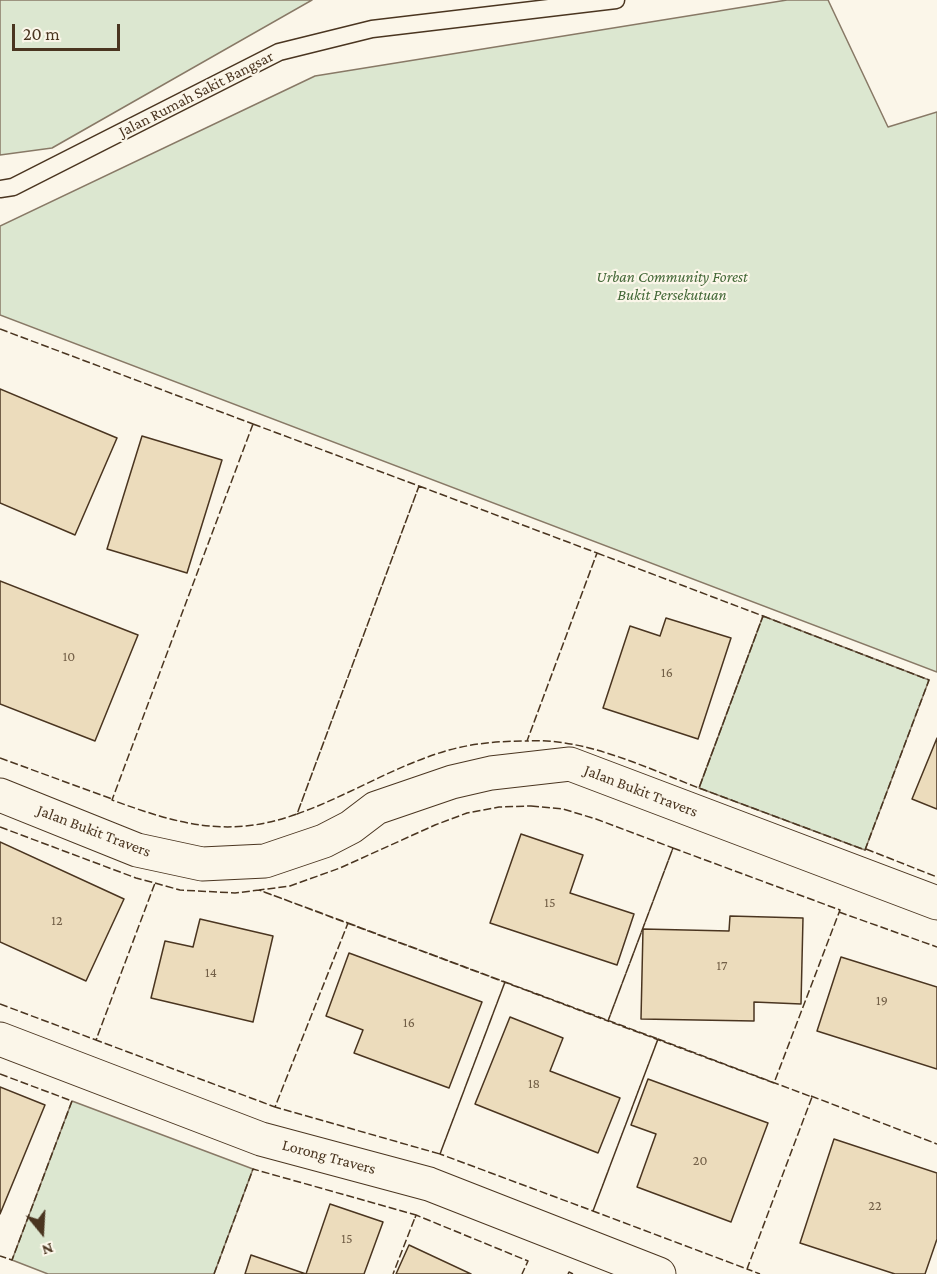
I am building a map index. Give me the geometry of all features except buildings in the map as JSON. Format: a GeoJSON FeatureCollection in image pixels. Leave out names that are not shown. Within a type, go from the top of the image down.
{"type":"FeatureCollection","features":[{"type":"Feature","properties":{"kind":"street","name":"Jalan Bukit Travers"},"geometry":{"type":"LineString","coordinates":[[0,795],[137,850],[202,864],[265,861],[324,841],[351,827],[376,808],[452,782],[491,773],[570,764],[937,903]]}},
{"type":"Feature","properties":{"kind":"street","name":"Lorong Travers"},"geometry":{"type":"LineString","coordinates":[[0,1038],[261,1139],[429,1184],[659,1274]]}},
{"type":"Feature","properties":{"kind":"lane","name":"Jalan Rumah Sakit Bangsar"},"geometry":{"type":"LineString","coordinates":[[0,189],[13,187],[279,52],[372,29],[616,0]]}},
{"type":"Feature","properties":{"kind":"green space"},"geometry":{"type":"Polygon","coordinates":[[[0,0],[312,0],[52,148],[0,155],[0,0]]]}},
{"type":"Feature","properties":{"kind":"green space","name":"Urban Community Forest Bukit Persekutuan"},"geometry":{"type":"Polygon","coordinates":[[[787,0],[828,0],[888,127],[937,112],[937,672],[0,315],[0,226],[315,76],[787,0]]]}},
{"type":"Feature","properties":{"kind":"green space"},"geometry":{"type":"Polygon","coordinates":[[[763,616],[929,680],[865,850],[699,788],[763,616]]]}},
{"type":"Feature","properties":{"kind":"green space"},"geometry":{"type":"Polygon","coordinates":[[[72,1101],[253,1169],[214,1274],[48,1274],[12,1260],[72,1101]]]}},
{"type":"Feature","properties":{"kind":"fence"},"geometry":{"type":"LineString","coordinates":[[0,329],[253,424],[252,426]]}},
{"type":"Feature","properties":{"kind":"fence"},"geometry":{"type":"LineString","coordinates":[[253,424],[419,486],[297,814],[272,822],[248,826],[226,827],[181,822],[112,800],[253,424]]}},
{"type":"Feature","properties":{"kind":"fence"},"geometry":{"type":"LineString","coordinates":[[419,486],[597,553],[527,741],[468,746],[429,756],[297,814],[419,486]]}},
{"type":"Feature","properties":{"kind":"fence"},"geometry":{"type":"LineString","coordinates":[[597,553],[763,616],[699,788],[636,763],[592,749],[548,741],[527,741],[597,553]]}},
{"type":"Feature","properties":{"kind":"fence"},"geometry":{"type":"LineString","coordinates":[[763,616],[929,680],[865,850],[699,788],[763,616]]}},
{"type":"Feature","properties":{"kind":"fence"},"geometry":{"type":"LineString","coordinates":[[0,758],[112,799]]}},
{"type":"Feature","properties":{"kind":"fence"},"geometry":{"type":"LineString","coordinates":[[531,806],[563,809],[673,848],[608,1021],[259,890],[290,886],[340,868],[467,813],[499,807],[531,806]]}},
{"type":"Feature","properties":{"kind":"fence"},"geometry":{"type":"LineString","coordinates":[[0,827],[155,883]]}},
{"type":"Feature","properties":{"kind":"fence"},"geometry":{"type":"LineString","coordinates":[[673,848],[840,910],[774,1083],[608,1021],[673,848]]}},
{"type":"Feature","properties":{"kind":"fence"},"geometry":{"type":"LineString","coordinates":[[866,849],[937,877]]}},
{"type":"Feature","properties":{"kind":"fence"},"geometry":{"type":"LineString","coordinates":[[155,883],[180,890],[235,893],[259,890],[348,923],[275,1107],[96,1040],[155,883]]}},
{"type":"Feature","properties":{"kind":"fence"},"geometry":{"type":"LineString","coordinates":[[839,912],[937,947]]}},
{"type":"Feature","properties":{"kind":"fence"},"geometry":{"type":"LineString","coordinates":[[348,923],[505,982],[440,1154],[275,1107],[348,923]]}},
{"type":"Feature","properties":{"kind":"fence"},"geometry":{"type":"LineString","coordinates":[[505,982],[658,1039],[593,1211],[440,1154],[505,982]]}},
{"type":"Feature","properties":{"kind":"fence"},"geometry":{"type":"LineString","coordinates":[[0,1004],[96,1040],[97,1038]]}},
{"type":"Feature","properties":{"kind":"fence"},"geometry":{"type":"LineString","coordinates":[[658,1039],[812,1097],[747,1269],[593,1211],[658,1039]]}},
{"type":"Feature","properties":{"kind":"fence"},"geometry":{"type":"LineString","coordinates":[[0,1074],[72,1101],[12,1260],[0,1256]]}},
{"type":"Feature","properties":{"kind":"fence"},"geometry":{"type":"LineString","coordinates":[[811,1096],[937,1144]]}},
{"type":"Feature","properties":{"kind":"fence"},"geometry":{"type":"LineString","coordinates":[[214,1274],[253,1169],[416,1215],[393,1274]]}},
{"type":"Feature","properties":{"kind":"fence"},"geometry":{"type":"LineString","coordinates":[[415,1218],[416,1215],[528,1261],[522,1274]]}},
{"type":"Feature","properties":{"kind":"fence"},"geometry":{"type":"LineString","coordinates":[[748,1267],[747,1269],[760,1274]]}},
{"type":"Feature","properties":{"kind":"fence"},"geometry":{"type":"LineString","coordinates":[[568,1274],[569,1272],[573,1274]]}}]}
